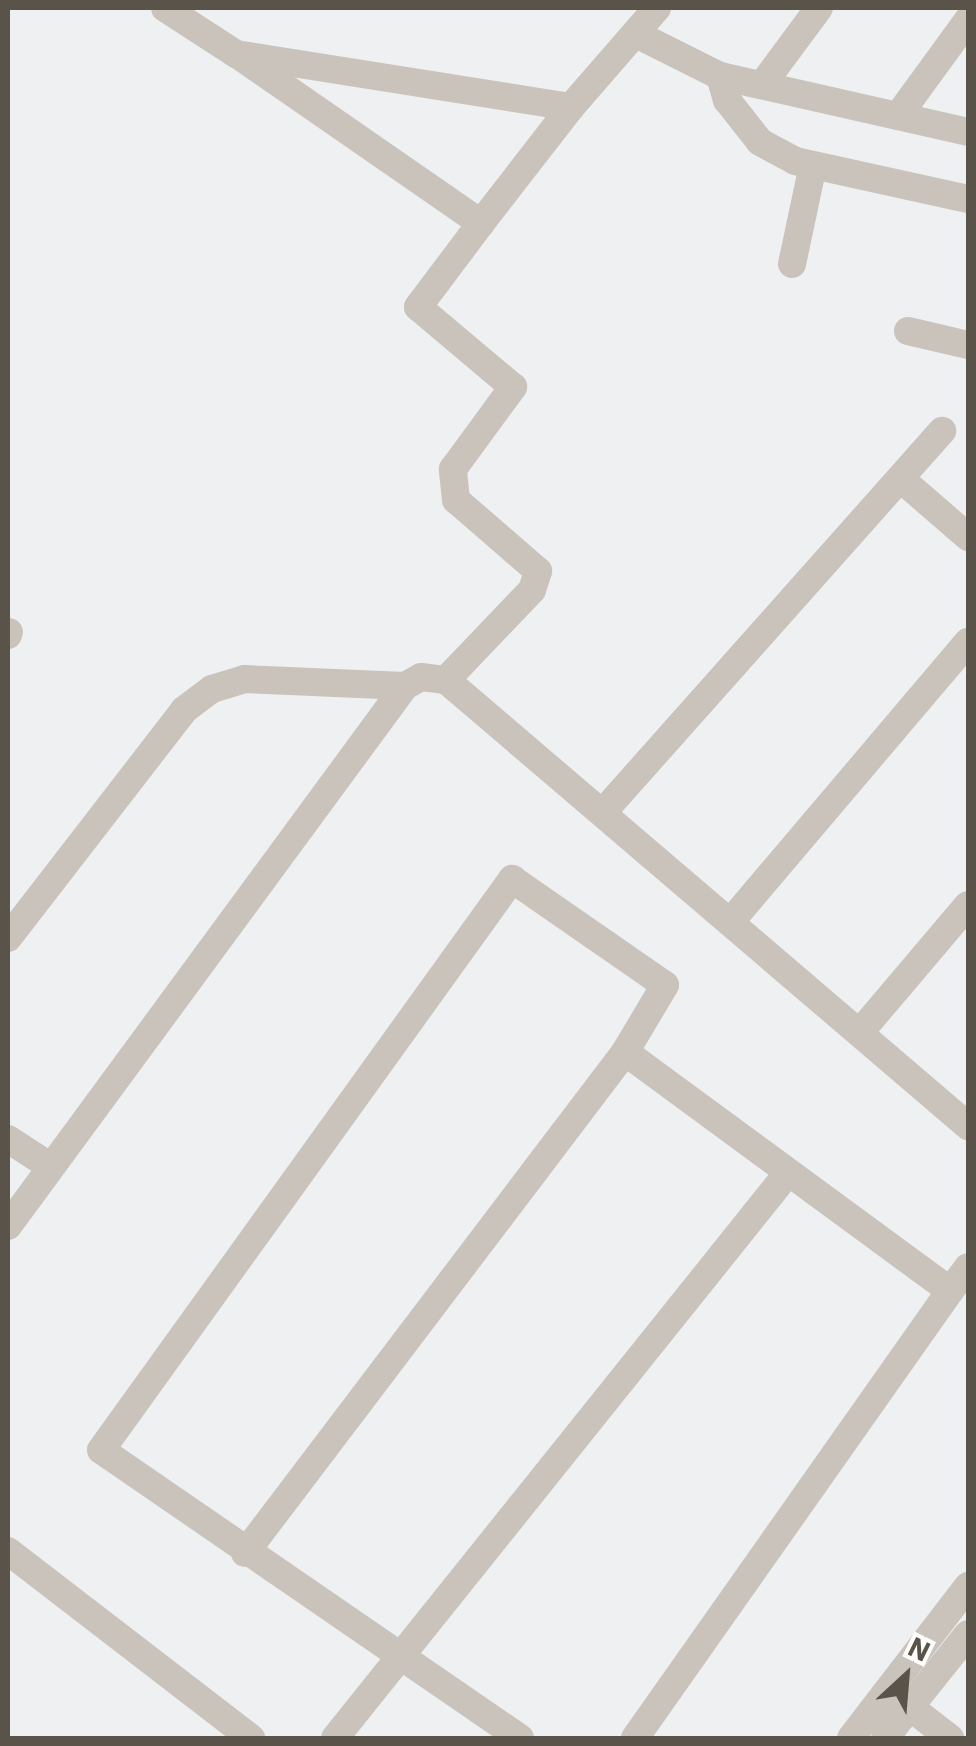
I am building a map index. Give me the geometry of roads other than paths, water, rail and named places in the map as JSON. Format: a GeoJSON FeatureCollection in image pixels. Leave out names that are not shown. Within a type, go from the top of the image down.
{"type":"FeatureCollection","features":[{"type":"Feature","properties":{"kind":"street"},"geometry":{"type":"LineString","coordinates":[[165,8],[481,223]]}},
{"type":"Feature","properties":{"kind":"street"},"geometry":{"type":"LineString","coordinates":[[446,680],[532,590],[538,571],[456,500],[454,469],[513,386],[418,307],[571,107],[638,35],[656,8]]}},
{"type":"Feature","properties":{"kind":"street"},"geometry":{"type":"LineString","coordinates":[[762,85],[819,8]]}},
{"type":"Feature","properties":{"kind":"street"},"geometry":{"type":"LineString","coordinates":[[898,116],[968,20]]}},
{"type":"Feature","properties":{"kind":"street"},"geometry":{"type":"LineString","coordinates":[[638,35],[720,76],[968,132]]}},
{"type":"Feature","properties":{"kind":"street"},"geometry":{"type":"LineString","coordinates":[[236,54],[571,107]]}},
{"type":"Feature","properties":{"kind":"street"},"geometry":{"type":"LineString","coordinates":[[720,76],[727,100],[760,142],[813,165],[968,200]]}},
{"type":"Feature","properties":{"kind":"street"},"geometry":{"type":"LineString","coordinates":[[792,264],[813,165]]}},
{"type":"Feature","properties":{"kind":"street"},"geometry":{"type":"LineString","coordinates":[[908,331],[968,345]]}},
{"type":"Feature","properties":{"kind":"street"},"geometry":{"type":"LineString","coordinates":[[604,811],[942,431]]}},
{"type":"Feature","properties":{"kind":"street"},"geometry":{"type":"LineString","coordinates":[[901,478],[968,537]]}},
{"type":"Feature","properties":{"kind":"street"},"geometry":{"type":"LineString","coordinates":[[732,920],[968,642]]}},
{"type":"Feature","properties":{"kind":"street"},"geometry":{"type":"LineString","coordinates":[[8,938],[184,710],[212,689],[244,679],[404,686],[422,678],[446,680],[732,920],[968,1126]]}},
{"type":"Feature","properties":{"kind":"street"},"geometry":{"type":"LineString","coordinates":[[8,1226],[404,686]]}},
{"type":"Feature","properties":{"kind":"street"},"geometry":{"type":"LineString","coordinates":[[244,1553],[626,1052],[665,985],[512,879],[102,1450],[244,1553],[520,1738]]}},
{"type":"Feature","properties":{"kind":"street"},"geometry":{"type":"LineString","coordinates":[[861,1031],[968,906]]}},
{"type":"Feature","properties":{"kind":"street"},"geometry":{"type":"LineString","coordinates":[[626,1052],[950,1291]]}},
{"type":"Feature","properties":{"kind":"street"},"geometry":{"type":"LineString","coordinates":[[8,1139],[51,1166]]}},
{"type":"Feature","properties":{"kind":"street"},"geometry":{"type":"LineString","coordinates":[[336,1738],[787,1174]]}},
{"type":"Feature","properties":{"kind":"street"},"geometry":{"type":"LineString","coordinates":[[634,1738],[968,1268]]}},
{"type":"Feature","properties":{"kind":"street"},"geometry":{"type":"LineString","coordinates":[[8,1551],[251,1738]]}},
{"type":"Feature","properties":{"kind":"street"},"geometry":{"type":"LineString","coordinates":[[851,1738],[968,1586]]}},
{"type":"Feature","properties":{"kind":"street"},"geometry":{"type":"LineString","coordinates":[[885,1738],[968,1634]]}},
{"type":"Feature","properties":{"kind":"street"},"geometry":{"type":"LineString","coordinates":[[910,1707],[950,1738]]}}]}
